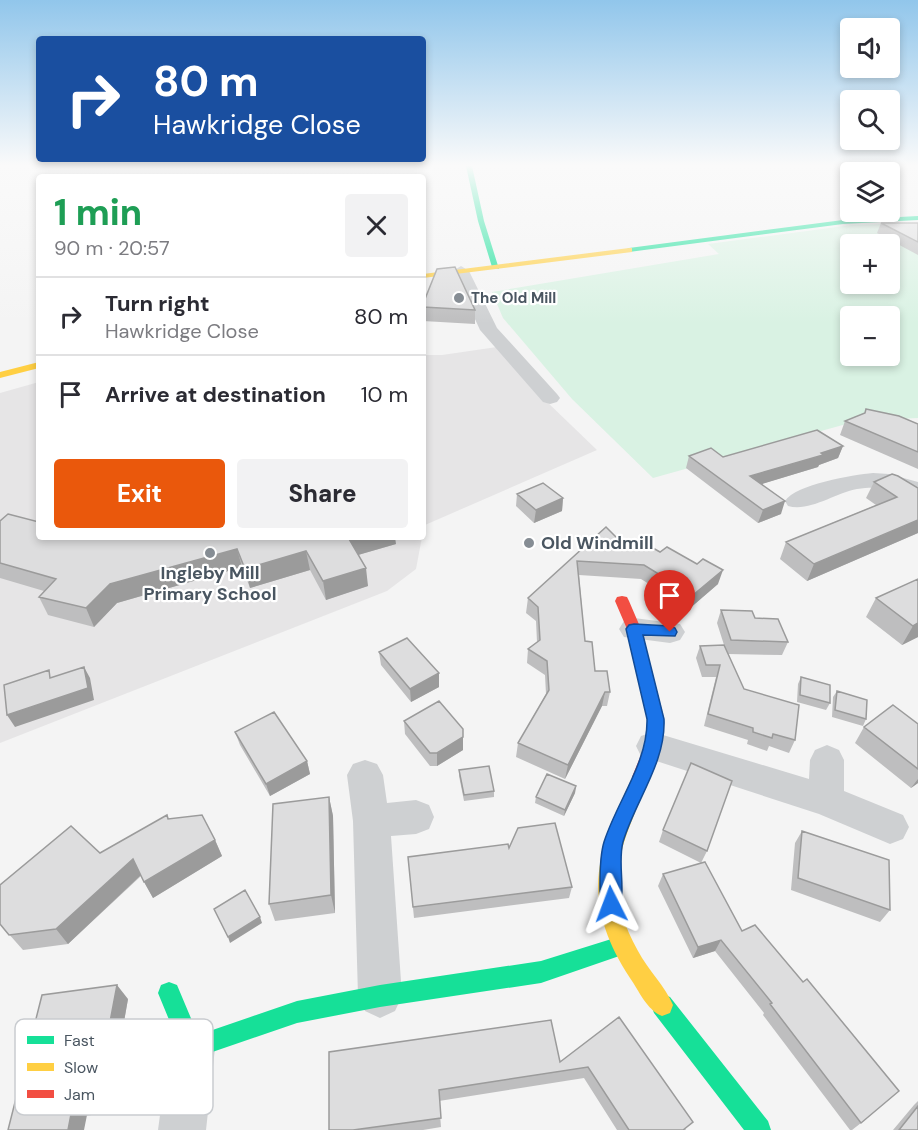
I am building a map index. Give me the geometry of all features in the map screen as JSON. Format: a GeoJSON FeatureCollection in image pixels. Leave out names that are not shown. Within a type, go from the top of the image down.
{"type":"FeatureCollection","features":[{"type":"Feature","properties":{"kind":"street"},"geometry":{"type":"LineString","coordinates":[[481,219],[496,267]]}},
{"type":"Feature","properties":{"kind":"street"},"geometry":{"type":"LineString","coordinates":[[426,276],[843,222],[904,219]]}},
{"type":"Feature","properties":{"kind":"street"},"geometry":{"type":"LineString","coordinates":[[461,271],[489,330],[550,398]]}},
{"type":"Feature","properties":{"kind":"street"},"geometry":{"type":"LineString","coordinates":[[0,375],[36,366]]}},
{"type":"Feature","properties":{"kind":"street"},"geometry":{"type":"LineString","coordinates":[[797,501],[831,487],[874,480],[904,483],[918,491]]}},
{"type":"Feature","properties":{"kind":"street"},"geometry":{"type":"LineString","coordinates":[[622,601],[634,629],[656,719],[656,733],[653,746],[613,843],[609,890],[612,918],[621,946],[636,972],[759,1130]]}},
{"type":"Feature","properties":{"kind":"street"},"geometry":{"type":"LineString","coordinates":[[634,629],[670,632]]}},
{"type":"Feature","properties":{"kind":"street"},"geometry":{"type":"LineString","coordinates":[[653,746],[826,800],[890,827]]}},
{"type":"Feature","properties":{"kind":"street"},"geometry":{"type":"LineString","coordinates":[[826,800],[827,760]]}},
{"type":"Feature","properties":{"kind":"street"},"geometry":{"type":"LineString","coordinates":[[365,775],[371,821],[380,996]]}},
{"type":"Feature","properties":{"kind":"street"},"geometry":{"type":"LineString","coordinates":[[371,821],[416,817]]}},
{"type":"Feature","properties":{"kind":"street"},"geometry":{"type":"LineString","coordinates":[[213,1041],[297,1012],[380,996],[541,972],[621,946]]}},
{"type":"Feature","properties":{"kind":"street"},"geometry":{"type":"LineString","coordinates":[[169,993],[180,1019]]}},
{"type":"Feature","properties":{"kind":"street"},"geometry":{"type":"LineString","coordinates":[[182,1130],[184,1115]]}},
{"type":"Feature","properties":{"kind":"shaded area"},"geometry":{"type":"Polygon","coordinates":[[[497,347],[544,399],[597,450],[426,525],[426,355],[497,347]]]}},
{"type":"Feature","properties":{"kind":"shaded area","name":"Ingleby Mill Primary School"},"geometry":{"type":"Polygon","coordinates":[[[36,383],[36,540],[421,540],[416,569],[387,591],[0,743],[0,393],[36,383]]]}},
{"type":"Feature","properties":{"kind":"green space"},"geometry":{"type":"Polygon","coordinates":[[[918,223],[918,418],[857,421],[653,478],[572,399],[503,318],[492,292],[719,254],[708,244],[852,225],[918,223]]]}},
{"type":"Feature","properties":{"kind":"building"},"geometry":{"type":"Polygon","coordinates":[[[881,223],[918,223],[918,242],[881,223]]]}},
{"type":"Feature","properties":{"kind":"building"},"geometry":{"type":"Polygon","coordinates":[[[455,267],[475,310],[426,307],[426,296],[437,269],[455,267]]]}},
{"type":"Feature","properties":{"kind":"building"},"geometry":{"type":"Polygon","coordinates":[[[866,409],[899,416],[918,424],[918,452],[845,421],[865,413],[866,409]]]}},
{"type":"Feature","properties":{"kind":"building"},"geometry":{"type":"Polygon","coordinates":[[[817,430],[843,446],[821,453],[823,455],[750,476],[785,501],[763,510],[689,456],[711,448],[723,457],[817,430]]]}},
{"type":"Feature","properties":{"kind":"building"},"geometry":{"type":"Polygon","coordinates":[[[892,474],[918,488],[918,520],[814,564],[786,542],[897,497],[874,482],[892,474]]]}},
{"type":"Feature","properties":{"kind":"building"},"geometry":{"type":"Polygon","coordinates":[[[543,483],[563,498],[536,510],[517,494],[543,483]]]}},
{"type":"Feature","properties":{"kind":"building"},"geometry":{"type":"Polygon","coordinates":[[[8,514],[36,521],[36,540],[350,540],[366,568],[323,581],[306,551],[245,569],[237,549],[110,584],[86,608],[39,597],[56,579],[0,563],[0,521],[8,514]]]}},
{"type":"Feature","properties":{"kind":"building"},"geometry":{"type":"Polygon","coordinates":[[[606,527],[621,542],[646,544],[660,552],[667,547],[697,564],[703,559],[723,570],[693,595],[644,565],[577,561],[585,641],[592,642],[595,671],[607,671],[610,692],[605,692],[568,765],[518,743],[549,690],[547,661],[528,649],[540,640],[538,607],[528,598],[606,527]]]}},
{"type":"Feature","properties":{"kind":"building"},"geometry":{"type":"Polygon","coordinates":[[[918,579],[918,623],[913,626],[876,598],[918,579]]]}},
{"type":"Feature","properties":{"kind":"building"},"geometry":{"type":"Polygon","coordinates":[[[721,610],[752,611],[755,618],[778,619],[788,642],[731,640],[721,610]]]}},
{"type":"Feature","properties":{"kind":"building"},"geometry":{"type":"Polygon","coordinates":[[[407,638],[439,673],[410,689],[379,652],[407,638]]]}},
{"type":"Feature","properties":{"kind":"building"},"geometry":{"type":"Polygon","coordinates":[[[724,645],[744,689],[799,705],[795,740],[773,734],[772,738],[753,732],[753,728],[708,714],[720,665],[706,665],[700,646],[724,645]]]}},
{"type":"Feature","properties":{"kind":"building"},"geometry":{"type":"Polygon","coordinates":[[[84,667],[88,688],[7,715],[4,685],[49,670],[50,678],[84,667]]]}},
{"type":"Feature","properties":{"kind":"building"},"geometry":{"type":"Polygon","coordinates":[[[801,677],[830,685],[830,703],[800,695],[801,677]]]}},
{"type":"Feature","properties":{"kind":"building"},"geometry":{"type":"Polygon","coordinates":[[[837,691],[867,700],[866,719],[835,710],[837,691]]]}},
{"type":"Feature","properties":{"kind":"building"},"geometry":{"type":"Polygon","coordinates":[[[439,701],[463,729],[463,737],[437,753],[430,753],[404,721],[439,701]]]}},
{"type":"Feature","properties":{"kind":"building"},"geometry":{"type":"Polygon","coordinates":[[[893,705],[918,724],[918,769],[864,727],[893,705]]]}},
{"type":"Feature","properties":{"kind":"building"},"geometry":{"type":"Polygon","coordinates":[[[274,712],[307,761],[266,784],[235,732],[274,712]]]}},
{"type":"Feature","properties":{"kind":"building"},"geometry":{"type":"Polygon","coordinates":[[[691,763],[732,781],[707,851],[663,830],[691,763]]]}},
{"type":"Feature","properties":{"kind":"building"},"geometry":{"type":"Polygon","coordinates":[[[489,766],[494,791],[464,795],[459,770],[489,766]]]}},
{"type":"Feature","properties":{"kind":"building"},"geometry":{"type":"Polygon","coordinates":[[[547,774],[576,786],[565,810],[536,797],[547,774]]]}},
{"type":"Feature","properties":{"kind":"building"},"geometry":{"type":"Polygon","coordinates":[[[329,797],[331,895],[269,904],[273,804],[329,797]]]}},
{"type":"Feature","properties":{"kind":"building"},"geometry":{"type":"Polygon","coordinates":[[[167,815],[168,819],[202,815],[215,840],[144,882],[133,859],[56,929],[9,935],[0,924],[0,885],[71,826],[100,853],[167,815]]]}},
{"type":"Feature","properties":{"kind":"building"},"geometry":{"type":"Polygon","coordinates":[[[555,823],[572,887],[413,907],[408,857],[508,844],[509,848],[518,828],[555,823]]]}},
{"type":"Feature","properties":{"kind":"building"},"geometry":{"type":"Polygon","coordinates":[[[802,831],[889,860],[890,910],[798,878],[802,831]]]}},
{"type":"Feature","properties":{"kind":"building"},"geometry":{"type":"Polygon","coordinates":[[[705,862],[742,931],[755,925],[803,982],[807,979],[899,1091],[861,1123],[770,1004],[772,1003],[721,940],[698,947],[663,874],[705,862]]]}},
{"type":"Feature","properties":{"kind":"building"},"geometry":{"type":"Polygon","coordinates":[[[245,890],[260,917],[228,937],[214,909],[245,890]]]}},
{"type":"Feature","properties":{"kind":"building"},"geometry":{"type":"Polygon","coordinates":[[[117,985],[111,1019],[36,1019],[42,995],[117,985]]]}},
{"type":"Feature","properties":{"kind":"building"},"geometry":{"type":"Polygon","coordinates":[[[619,1017],[693,1122],[683,1130],[629,1130],[588,1067],[439,1090],[441,1118],[353,1130],[329,1130],[329,1052],[551,1020],[560,1062],[619,1017]]]}},
{"type":"Feature","properties":{"kind":"building"},"geometry":{"type":"Polygon","coordinates":[[[15,1102],[15,1115],[71,1115],[68,1130],[8,1130],[15,1102]]]}},
{"type":"Feature","properties":{"kind":"building"},"geometry":{"type":"Polygon","coordinates":[[[918,1106],[918,1130],[899,1130],[918,1106]]]}},
{"type":"Feature","properties":{"kind":"traffic: fast"},"geometry":{"type":"LineString","coordinates":[[481,219],[496,267]]}},
{"type":"Feature","properties":{"kind":"traffic: fast"},"geometry":{"type":"LineString","coordinates":[[629,250],[843,222],[904,219]]}},
{"type":"Feature","properties":{"kind":"traffic: fast"},"geometry":{"type":"LineString","coordinates":[[213,1041],[297,1012],[380,996],[541,972],[621,946]]}},
{"type":"Feature","properties":{"kind":"traffic: fast"},"geometry":{"type":"LineString","coordinates":[[169,993],[180,1019]]}},
{"type":"Feature","properties":{"kind":"traffic: fast"},"geometry":{"type":"LineString","coordinates":[[662,1005],[759,1130]]}},
{"type":"Feature","properties":{"kind":"traffic: slow"},"geometry":{"type":"LineString","coordinates":[[426,276],[629,250]]}},
{"type":"Feature","properties":{"kind":"traffic: slow"},"geometry":{"type":"LineString","coordinates":[[0,375],[36,366]]}},
{"type":"Feature","properties":{"kind":"traffic: slow"},"geometry":{"type":"LineString","coordinates":[[641,777],[615,836],[609,860],[607,883],[615,926],[624,947],[662,1005]]}},
{"type":"Feature","properties":{"kind":"traffic: jam"},"geometry":{"type":"LineString","coordinates":[[622,601],[634,629],[656,719],[653,745],[641,777]]}},
{"type":"Feature","properties":{"kind":"place","name":"The Old Mill"},"geometry":{"type":"Point","coordinates":[459,298]}},
{"type":"Feature","properties":{"kind":"place","name":"Old Windmill"},"geometry":{"type":"Point","coordinates":[529,543]}},
{"type":"Feature","properties":{"kind":"place","name":"Ingleby Mill Primary School"},"geometry":{"type":"Point","coordinates":[210,553]}},
{"type":"Feature","properties":{"kind":"route"},"geometry":{"type":"LineString","coordinates":[[611,904],[609,868],[613,843],[647,764],[656,733],[656,719],[634,629],[670,632]]}}]}
